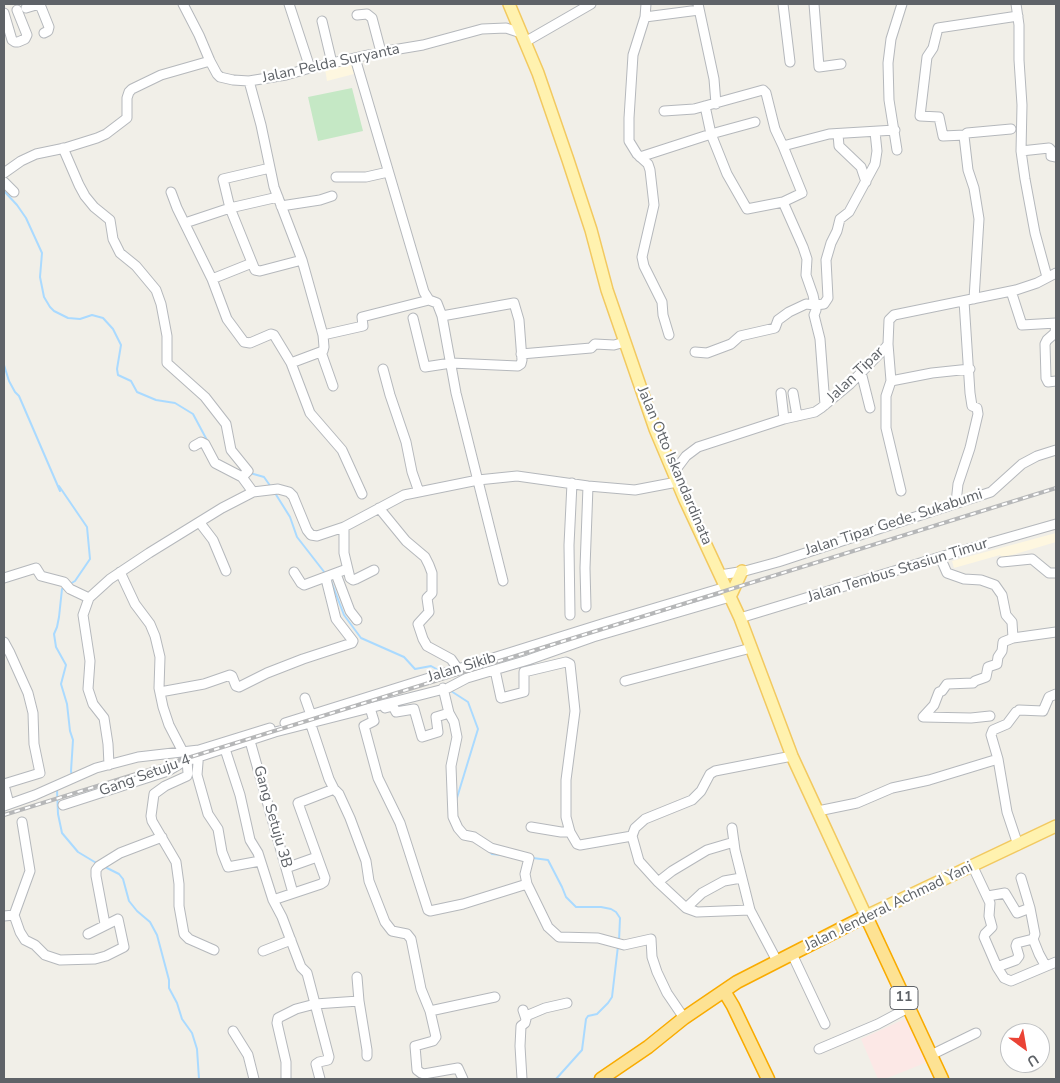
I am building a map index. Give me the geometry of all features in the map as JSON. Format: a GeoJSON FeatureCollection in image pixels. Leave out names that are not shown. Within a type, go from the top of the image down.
{"type":"FeatureCollection","features":[{"type":"Feature","properties":{"kind":"highway","name":"Jalan Jenderal Achmad Yani"},"geometry":{"type":"LineString","coordinates":[[602,1079],[648,1047],[684,1018],[724,991],[777,961],[866,916]]}},
{"type":"Feature","properties":{"kind":"highway","name":"11"},"geometry":{"type":"LineString","coordinates":[[866,916],[942,1079]]}},
{"type":"Feature","properties":{"kind":"highway"},"geometry":{"type":"LineString","coordinates":[[724,991],[768,1079]]}},
{"type":"Feature","properties":{"kind":"main road","name":"Jalan Otto Iskandardinata"},"geometry":{"type":"LineString","coordinates":[[509,4],[538,73],[568,160],[591,230],[607,290],[655,429],[740,618],[792,756],[837,857],[866,916]]}},
{"type":"Feature","properties":{"kind":"main road"},"geometry":{"type":"LineString","coordinates":[[728,592],[742,571]]}},
{"type":"Feature","properties":{"kind":"main road","name":"Jalan Jenderal Achmad Yani"},"geometry":{"type":"LineString","coordinates":[[866,916],[973,867],[1056,826]]}},
{"type":"Feature","properties":{"kind":"street","name":"Jalan Pelda Suryanta"},"geometry":{"type":"LineString","coordinates":[[183,4],[210,61],[220,77],[233,80],[249,81],[286,75],[382,52],[423,45],[490,28],[506,28],[523,37]]}},
{"type":"Feature","properties":{"kind":"street"},"geometry":{"type":"LineString","coordinates":[[289,4],[310,68]]}},
{"type":"Feature","properties":{"kind":"street"},"geometry":{"type":"LineString","coordinates":[[523,37],[588,4]]}},
{"type":"Feature","properties":{"kind":"street"},"geometry":{"type":"LineString","coordinates":[[646,4],[645,17],[633,55],[629,141],[632,148],[648,164],[650,170],[654,205],[642,258],[662,302],[663,316],[669,335]]}},
{"type":"Feature","properties":{"kind":"street"},"geometry":{"type":"LineString","coordinates":[[783,4],[790,62]]}},
{"type":"Feature","properties":{"kind":"street"},"geometry":{"type":"LineString","coordinates":[[814,4],[819,67],[841,64]]}},
{"type":"Feature","properties":{"kind":"street"},"geometry":{"type":"LineString","coordinates":[[897,150],[889,100],[888,63],[891,39],[902,4]]}},
{"type":"Feature","properties":{"kind":"street"},"geometry":{"type":"LineString","coordinates":[[1016,4],[1022,105],[1021,151],[1036,240],[1047,277]]}},
{"type":"Feature","properties":{"kind":"street"},"geometry":{"type":"LineString","coordinates":[[23,7],[28,35],[25,39],[18,42],[12,40],[4,13],[23,7],[36,5],[41,7],[49,27],[48,31],[44,33]]}},
{"type":"Feature","properties":{"kind":"street"},"geometry":{"type":"LineString","coordinates":[[645,17],[699,7],[714,79],[716,104]]}},
{"type":"Feature","properties":{"kind":"street"},"geometry":{"type":"LineString","coordinates":[[357,15],[367,14],[372,18],[382,52]]}},
{"type":"Feature","properties":{"kind":"street"},"geometry":{"type":"LineString","coordinates":[[1011,129],[943,136],[939,117],[920,116],[927,57],[933,48],[938,28],[1018,16]]}},
{"type":"Feature","properties":{"kind":"street"},"geometry":{"type":"LineString","coordinates":[[322,21],[332,63]]}},
{"type":"Feature","properties":{"kind":"street"},"geometry":{"type":"LineString","coordinates":[[355,58],[424,292],[428,300]]}},
{"type":"Feature","properties":{"kind":"street"},"geometry":{"type":"LineString","coordinates":[[4,173],[20,161],[36,154],[97,138],[125,121],[128,115],[128,94],[132,89],[161,74],[210,61]]}},
{"type":"Feature","properties":{"kind":"street"},"geometry":{"type":"LineString","coordinates":[[249,81],[270,168],[302,260],[323,335],[324,347],[322,352],[333,386]]}},
{"type":"Feature","properties":{"kind":"street"},"geometry":{"type":"LineString","coordinates":[[664,111],[694,109],[758,91],[764,91],[775,129],[802,192],[798,196],[783,202],[746,208],[727,174],[711,134],[705,106]]}},
{"type":"Feature","properties":{"kind":"street"},"geometry":{"type":"LineString","coordinates":[[640,157],[754,122]]}},
{"type":"Feature","properties":{"kind":"street"},"geometry":{"type":"LineString","coordinates":[[783,146],[810,138],[838,134],[895,130]]}},
{"type":"Feature","properties":{"kind":"street"},"geometry":{"type":"LineString","coordinates":[[695,352],[707,353],[731,344],[740,336],[775,328],[778,320],[806,304],[824,304],[828,298],[826,260],[831,243],[840,219],[849,212],[875,164],[877,151],[875,132]]}},
{"type":"Feature","properties":{"kind":"street"},"geometry":{"type":"LineString","coordinates":[[838,134],[839,146],[861,167],[866,182]]}},
{"type":"Feature","properties":{"kind":"street"},"geometry":{"type":"LineString","coordinates":[[965,135],[968,170],[974,188],[979,219],[974,299]]}},
{"type":"Feature","properties":{"kind":"street"},"geometry":{"type":"LineString","coordinates":[[64,148],[85,196],[94,207],[110,220],[112,239],[120,253],[136,266],[159,296],[167,336],[166,361],[168,366],[184,377],[205,397],[226,424],[231,450],[246,469],[244,475]]}},
{"type":"Feature","properties":{"kind":"street"},"geometry":{"type":"LineString","coordinates":[[1021,151],[1049,148],[1051,156],[1056,157]]}},
{"type":"Feature","properties":{"kind":"street"},"geometry":{"type":"LineString","coordinates":[[270,168],[223,180],[230,208],[256,270],[260,271],[302,260]]}},
{"type":"Feature","properties":{"kind":"street"},"geometry":{"type":"LineString","coordinates":[[336,177],[366,177],[388,172]]}},
{"type":"Feature","properties":{"kind":"street"},"geometry":{"type":"LineString","coordinates":[[4,182],[14,192]]}},
{"type":"Feature","properties":{"kind":"street"},"geometry":{"type":"LineString","coordinates":[[171,192],[212,279],[227,319],[244,342],[250,343],[271,334],[274,335],[291,363],[310,413],[342,450],[362,494]]}},
{"type":"Feature","properties":{"kind":"street"},"geometry":{"type":"LineString","coordinates":[[185,223],[230,208],[280,201],[320,200],[332,196]]}},
{"type":"Feature","properties":{"kind":"street"},"geometry":{"type":"LineString","coordinates":[[783,202],[807,259],[806,275],[814,295],[816,310],[814,315],[820,339],[824,405]]}},
{"type":"Feature","properties":{"kind":"street"},"geometry":{"type":"LineString","coordinates":[[212,279],[252,263]]}},
{"type":"Feature","properties":{"kind":"street","name":"Jalan Tipar"},"geometry":{"type":"LineString","coordinates":[[675,477],[686,456],[698,447],[784,419],[815,412],[861,372],[888,344],[890,320],[894,315],[1011,292],[1032,285],[1056,273]]}},
{"type":"Feature","properties":{"kind":"street"},"geometry":{"type":"LineString","coordinates":[[1011,292],[1022,325],[1056,323],[1056,333],[1044,344],[1046,378],[1048,382],[1056,381]]}},
{"type":"Feature","properties":{"kind":"street"},"geometry":{"type":"LineString","coordinates":[[323,335],[363,326],[362,318],[428,300],[437,303],[442,316],[452,363],[456,393],[503,581]]}},
{"type":"Feature","properties":{"kind":"street"},"geometry":{"type":"LineString","coordinates":[[956,503],[958,484],[977,418],[977,408],[972,406],[964,301]]}},
{"type":"Feature","properties":{"kind":"street"},"geometry":{"type":"LineString","coordinates":[[413,318],[424,366],[430,367],[452,363],[518,366],[522,362],[519,320],[514,303],[442,316]]}},
{"type":"Feature","properties":{"kind":"street"},"geometry":{"type":"LineString","coordinates":[[521,354],[591,348],[594,344],[614,345],[625,342]]}},
{"type":"Feature","properties":{"kind":"street"},"geometry":{"type":"LineString","coordinates":[[888,344],[891,381],[886,396],[886,428],[901,491]]}},
{"type":"Feature","properties":{"kind":"street"},"geometry":{"type":"LineString","coordinates":[[291,363],[322,352]]}},
{"type":"Feature","properties":{"kind":"street"},"geometry":{"type":"LineString","coordinates":[[383,370],[406,442],[418,492]]}},
{"type":"Feature","properties":{"kind":"street"},"geometry":{"type":"LineString","coordinates":[[891,381],[932,373],[970,370]]}},
{"type":"Feature","properties":{"kind":"street"},"geometry":{"type":"LineString","coordinates":[[861,372],[870,408]]}},
{"type":"Feature","properties":{"kind":"street"},"geometry":{"type":"LineString","coordinates":[[781,393],[784,419]]}},
{"type":"Feature","properties":{"kind":"street"},"geometry":{"type":"LineString","coordinates":[[793,393],[797,416]]}},
{"type":"Feature","properties":{"kind":"street"},"geometry":{"type":"LineString","coordinates":[[194,446],[203,442],[218,466],[244,475],[254,492]]}},
{"type":"Feature","properties":{"kind":"street","name":"Jalan Tipar Gede, Sukabumi"},"geometry":{"type":"LineString","coordinates":[[720,575],[778,562],[991,492],[1022,464],[1037,456],[1056,450]]}},
{"type":"Feature","properties":{"kind":"street"},"geometry":{"type":"LineString","coordinates":[[109,765],[104,718],[93,704],[88,689],[90,660],[83,615],[89,598],[110,578],[222,508],[254,492],[278,488],[290,492],[293,496],[307,530],[311,535],[323,535],[398,498],[478,480],[517,476],[588,486],[635,490],[675,477]]}},
{"type":"Feature","properties":{"kind":"street"},"geometry":{"type":"LineString","coordinates":[[570,614],[569,546],[572,483]]}},
{"type":"Feature","properties":{"kind":"street"},"geometry":{"type":"LineString","coordinates":[[586,607],[585,568],[588,486]]}},
{"type":"Feature","properties":{"kind":"street"},"geometry":{"type":"LineString","coordinates":[[379,508],[406,541],[424,557],[429,565],[432,573],[432,593],[427,598],[428,612],[418,624],[427,646],[451,659],[458,669]]}},
{"type":"Feature","properties":{"kind":"street"},"geometry":{"type":"LineString","coordinates":[[200,523],[213,540],[226,571]]}},
{"type":"Feature","properties":{"kind":"street","name":"Jalan Tembus Stasiun Timur"},"geometry":{"type":"LineString","coordinates":[[740,618],[1056,524]]}},
{"type":"Feature","properties":{"kind":"street"},"geometry":{"type":"LineString","coordinates":[[344,526],[344,553],[348,570],[353,580],[374,570]]}},
{"type":"Feature","properties":{"kind":"street"},"geometry":{"type":"LineString","coordinates":[[940,557],[948,573],[964,579],[981,580],[995,585],[1002,595],[1005,614],[1012,622],[1013,638]]}},
{"type":"Feature","properties":{"kind":"street"},"geometry":{"type":"LineString","coordinates":[[1002,562],[1032,559],[1049,573],[1056,573]]}},
{"type":"Feature","properties":{"kind":"street"},"geometry":{"type":"LineString","coordinates":[[4,578],[36,568],[41,576],[52,578],[89,598]]}},
{"type":"Feature","properties":{"kind":"street"},"geometry":{"type":"LineString","coordinates":[[294,572],[302,585],[348,570]]}},
{"type":"Feature","properties":{"kind":"street"},"geometry":{"type":"LineString","coordinates":[[120,572],[135,604],[150,624],[155,636],[160,657],[160,692],[169,725],[185,757],[188,773],[187,776],[154,794],[152,800],[152,821],[176,862],[179,906],[184,934],[189,939],[214,950]]}},
{"type":"Feature","properties":{"kind":"street"},"geometry":{"type":"LineString","coordinates":[[160,692],[204,684],[230,675],[236,686],[239,687],[267,673],[352,643],[353,641],[336,619],[330,576]]}},
{"type":"Feature","properties":{"kind":"street"},"geometry":{"type":"LineString","coordinates":[[330,576],[357,620]]}},
{"type":"Feature","properties":{"kind":"street"},"geometry":{"type":"LineString","coordinates":[[4,642],[28,693],[33,713],[34,744],[40,773],[4,784],[6,805],[96,768],[138,757],[185,757],[225,749],[311,719],[370,708],[449,686],[467,678],[537,657],[728,592]]}},
{"type":"Feature","properties":{"kind":"street","name":"Jalan Sikib"},"geometry":{"type":"LineString","coordinates":[[199,754],[311,719],[458,669],[668,603],[728,592]]}},
{"type":"Feature","properties":{"kind":"street"},"geometry":{"type":"LineString","coordinates":[[990,716],[971,718],[923,717],[934,705],[939,692],[948,684],[973,683],[975,680],[986,678],[988,667],[997,664],[1003,642],[1013,638],[1056,632]]}},
{"type":"Feature","properties":{"kind":"street"},"geometry":{"type":"LineString","coordinates":[[625,681],[751,648]]}},
{"type":"Feature","properties":{"kind":"street"},"geometry":{"type":"LineString","coordinates":[[537,657],[541,668]]}},
{"type":"Feature","properties":{"kind":"street"},"geometry":{"type":"LineString","coordinates":[[495,670],[501,698],[524,692],[524,672],[566,662],[569,663],[575,711],[566,780],[566,817],[570,832],[577,844],[580,845],[632,836]]}},
{"type":"Feature","properties":{"kind":"street"},"geometry":{"type":"LineString","coordinates":[[449,686],[449,713],[454,722],[456,738],[451,766],[453,817],[461,832],[464,835],[474,837],[491,848],[529,859],[526,874],[527,884],[548,928],[559,937],[598,938],[624,944],[651,939],[652,957],[657,972],[667,993],[684,1018]]}},
{"type":"Feature","properties":{"kind":"street"},"geometry":{"type":"LineString","coordinates":[[1018,845],[1007,812],[992,733],[1007,724],[1018,711],[1043,711],[1049,697],[1056,694]]}},
{"type":"Feature","properties":{"kind":"street"},"geometry":{"type":"LineString","coordinates":[[305,698],[334,788],[340,794],[350,818],[366,861],[369,881],[385,922],[392,931],[407,934],[411,939],[421,989],[430,1012],[436,1037],[433,1041],[415,1046],[417,1070],[424,1074],[458,1068],[463,1079]]}},
{"type":"Feature","properties":{"kind":"street"},"geometry":{"type":"LineString","coordinates":[[380,710],[393,706],[396,712],[414,709],[422,737],[438,732],[436,716],[449,713]]}},
{"type":"Feature","properties":{"kind":"street"},"geometry":{"type":"LineString","coordinates":[[370,708],[373,721],[364,726],[378,778],[400,823],[428,910],[463,904],[527,884]]}},
{"type":"Feature","properties":{"kind":"street","name":"Gang Setuju 3B"},"geometry":{"type":"LineString","coordinates":[[250,741],[293,893]]}},
{"type":"Feature","properties":{"kind":"street"},"geometry":{"type":"LineString","coordinates":[[225,749],[240,795],[248,834],[301,967],[307,974],[329,1058],[316,1064],[320,1079]]}},
{"type":"Feature","properties":{"kind":"street"},"geometry":{"type":"LineString","coordinates":[[199,754],[197,775],[208,814],[218,829],[222,852],[228,867],[260,861]]}},
{"type":"Feature","properties":{"kind":"street"},"geometry":{"type":"LineString","coordinates":[[750,910],[697,912],[686,908],[658,882],[639,860],[632,836],[635,828],[645,819],[692,800],[701,791],[710,774],[715,771],[792,756]]}},
{"type":"Feature","properties":{"kind":"street","name":"Gang Setuju 4"},"geometry":{"type":"LineString","coordinates":[[63,805],[168,771],[185,757]]}},
{"type":"Feature","properties":{"kind":"street"},"geometry":{"type":"LineString","coordinates":[[818,811],[857,803],[879,792],[929,780],[998,759]]}},
{"type":"Feature","properties":{"kind":"street"},"geometry":{"type":"LineString","coordinates":[[273,900],[324,882],[325,878],[298,803],[334,788]]}},
{"type":"Feature","properties":{"kind":"street"},"geometry":{"type":"LineString","coordinates":[[22,822],[30,871],[14,915],[20,932],[25,940],[35,944],[45,955],[60,960],[106,956],[121,949],[124,944],[118,920],[105,924],[88,934]]}},
{"type":"Feature","properties":{"kind":"street"},"geometry":{"type":"LineString","coordinates":[[531,827],[570,832]]}},
{"type":"Feature","properties":{"kind":"street"},"geometry":{"type":"LineString","coordinates":[[732,828],[741,878],[750,910],[777,961]]}},
{"type":"Feature","properties":{"kind":"street"},"geometry":{"type":"LineString","coordinates":[[105,924],[96,870],[99,866],[120,853],[162,837]]}},
{"type":"Feature","properties":{"kind":"street"},"geometry":{"type":"LineString","coordinates":[[658,882],[706,850],[734,842]]}},
{"type":"Feature","properties":{"kind":"street"},"geometry":{"type":"LineString","coordinates":[[286,868],[317,857]]}},
{"type":"Feature","properties":{"kind":"street"},"geometry":{"type":"LineString","coordinates":[[973,867],[990,903],[989,916],[992,926],[991,930],[984,937],[1004,978],[1008,981],[1056,962]]}},
{"type":"Feature","properties":{"kind":"street"},"geometry":{"type":"LineString","coordinates":[[686,908],[698,896],[724,881],[741,878]]}},
{"type":"Feature","properties":{"kind":"street"},"geometry":{"type":"LineString","coordinates":[[1021,878],[1030,908],[1035,934],[1033,939],[1045,965]]}},
{"type":"Feature","properties":{"kind":"street"},"geometry":{"type":"LineString","coordinates":[[988,896],[1005,894],[1017,913],[1030,908]]}},
{"type":"Feature","properties":{"kind":"street"},"geometry":{"type":"LineString","coordinates":[[4,916],[14,915]]}},
{"type":"Feature","properties":{"kind":"street"},"geometry":{"type":"LineString","coordinates":[[997,967],[1016,960],[1019,956],[1017,943],[1033,939]]}},
{"type":"Feature","properties":{"kind":"street"},"geometry":{"type":"LineString","coordinates":[[262,950],[291,940]]}},
{"type":"Feature","properties":{"kind":"street"},"geometry":{"type":"LineString","coordinates":[[792,954],[825,1024]]}},
{"type":"Feature","properties":{"kind":"street"},"geometry":{"type":"LineString","coordinates":[[357,977],[367,1056]]}},
{"type":"Feature","properties":{"kind":"street"},"geometry":{"type":"LineString","coordinates":[[430,1012],[495,997]]}},
{"type":"Feature","properties":{"kind":"street"},"geometry":{"type":"LineString","coordinates":[[286,1079],[286,1062],[277,1021],[280,1016],[315,1004],[359,1001]]}},
{"type":"Feature","properties":{"kind":"street"},"geometry":{"type":"LineString","coordinates":[[522,1079],[520,1044],[522,1026],[525,1023],[525,1013],[567,1003]]}},
{"type":"Feature","properties":{"kind":"street"},"geometry":{"type":"LineString","coordinates":[[819,1049],[878,1024],[908,1008]]}},
{"type":"Feature","properties":{"kind":"street"},"geometry":{"type":"LineString","coordinates":[[233,1031],[248,1055],[254,1079]]}},
{"type":"Feature","properties":{"kind":"street"},"geometry":{"type":"LineString","coordinates":[[931,1055],[976,1033]]}},
{"type":"Feature","properties":{"kind":"shaded area"},"geometry":{"type":"Polygon","coordinates":[[[352,63],[354,74],[327,81],[325,69],[352,63]]]}},
{"type":"Feature","properties":{"kind":"shaded area"},"geometry":{"type":"Polygon","coordinates":[[[1056,533],[1056,542],[1002,558],[1000,555],[954,568],[952,561],[1056,533]]]}},
{"type":"Feature","properties":{"kind":"shaded area"},"geometry":{"type":"Polygon","coordinates":[[[909,1017],[930,1061],[885,1079],[878,1079],[861,1039],[909,1017]]]}},
{"type":"Feature","properties":{"kind":"green space"},"geometry":{"type":"Polygon","coordinates":[[[352,88],[363,131],[318,141],[308,97],[352,88]]]}},
{"type":"Feature","properties":{"kind":"waterway"},"geometry":{"type":"LineString","coordinates":[[4,191],[26,218],[42,253],[40,277],[44,297],[50,307],[68,318],[80,319],[92,315],[103,318],[113,329],[121,345],[117,369],[118,375],[131,381],[137,392],[156,400],[175,403],[193,414],[208,442]]}},
{"type":"Feature","properties":{"kind":"waterway"},"geometry":{"type":"LineString","coordinates":[[4,365],[9,381],[19,396],[60,491],[59,486],[87,527],[90,559],[75,581],[70,584]]}},
{"type":"Feature","properties":{"kind":"waterway"},"geometry":{"type":"LineString","coordinates":[[250,473],[264,477],[271,487]]}},
{"type":"Feature","properties":{"kind":"waterway"},"geometry":{"type":"LineString","coordinates":[[275,493],[290,517],[297,537],[325,573]]}},
{"type":"Feature","properties":{"kind":"waterway"},"geometry":{"type":"LineString","coordinates":[[331,581],[344,615],[361,638],[404,657],[415,669],[431,666],[440,671]]}},
{"type":"Feature","properties":{"kind":"waterway"},"geometry":{"type":"LineString","coordinates":[[66,587],[62,589],[59,617],[54,634],[56,647],[66,665],[61,684],[67,704],[73,740],[72,776]]}},
{"type":"Feature","properties":{"kind":"waterway"},"geometry":{"type":"LineString","coordinates":[[451,691],[468,702],[478,729],[456,801]]}},
{"type":"Feature","properties":{"kind":"waterway"},"geometry":{"type":"LineString","coordinates":[[57,790],[58,814],[62,833],[78,852],[98,864]]}},
{"type":"Feature","properties":{"kind":"waterway"},"geometry":{"type":"LineString","coordinates":[[489,851],[492,854],[501,855]]}},
{"type":"Feature","properties":{"kind":"waterway"},"geometry":{"type":"LineString","coordinates":[[533,858],[548,860],[566,897],[576,907],[601,907],[616,912],[620,918],[619,941]]}},
{"type":"Feature","properties":{"kind":"waterway"},"geometry":{"type":"LineString","coordinates":[[105,867],[119,874],[123,879],[129,901],[150,922],[157,935],[169,980],[169,988],[177,1003],[182,1019],[192,1033],[197,1049],[199,1079]]}},
{"type":"Feature","properties":{"kind":"waterway"},"geometry":{"type":"LineString","coordinates":[[556,1079],[582,1050],[588,1016],[597,1014],[612,997],[618,946]]}},
{"type":"Feature","properties":{"kind":"railway"},"geometry":{"type":"LineString","coordinates":[[4,815],[1056,488]]}}]}
